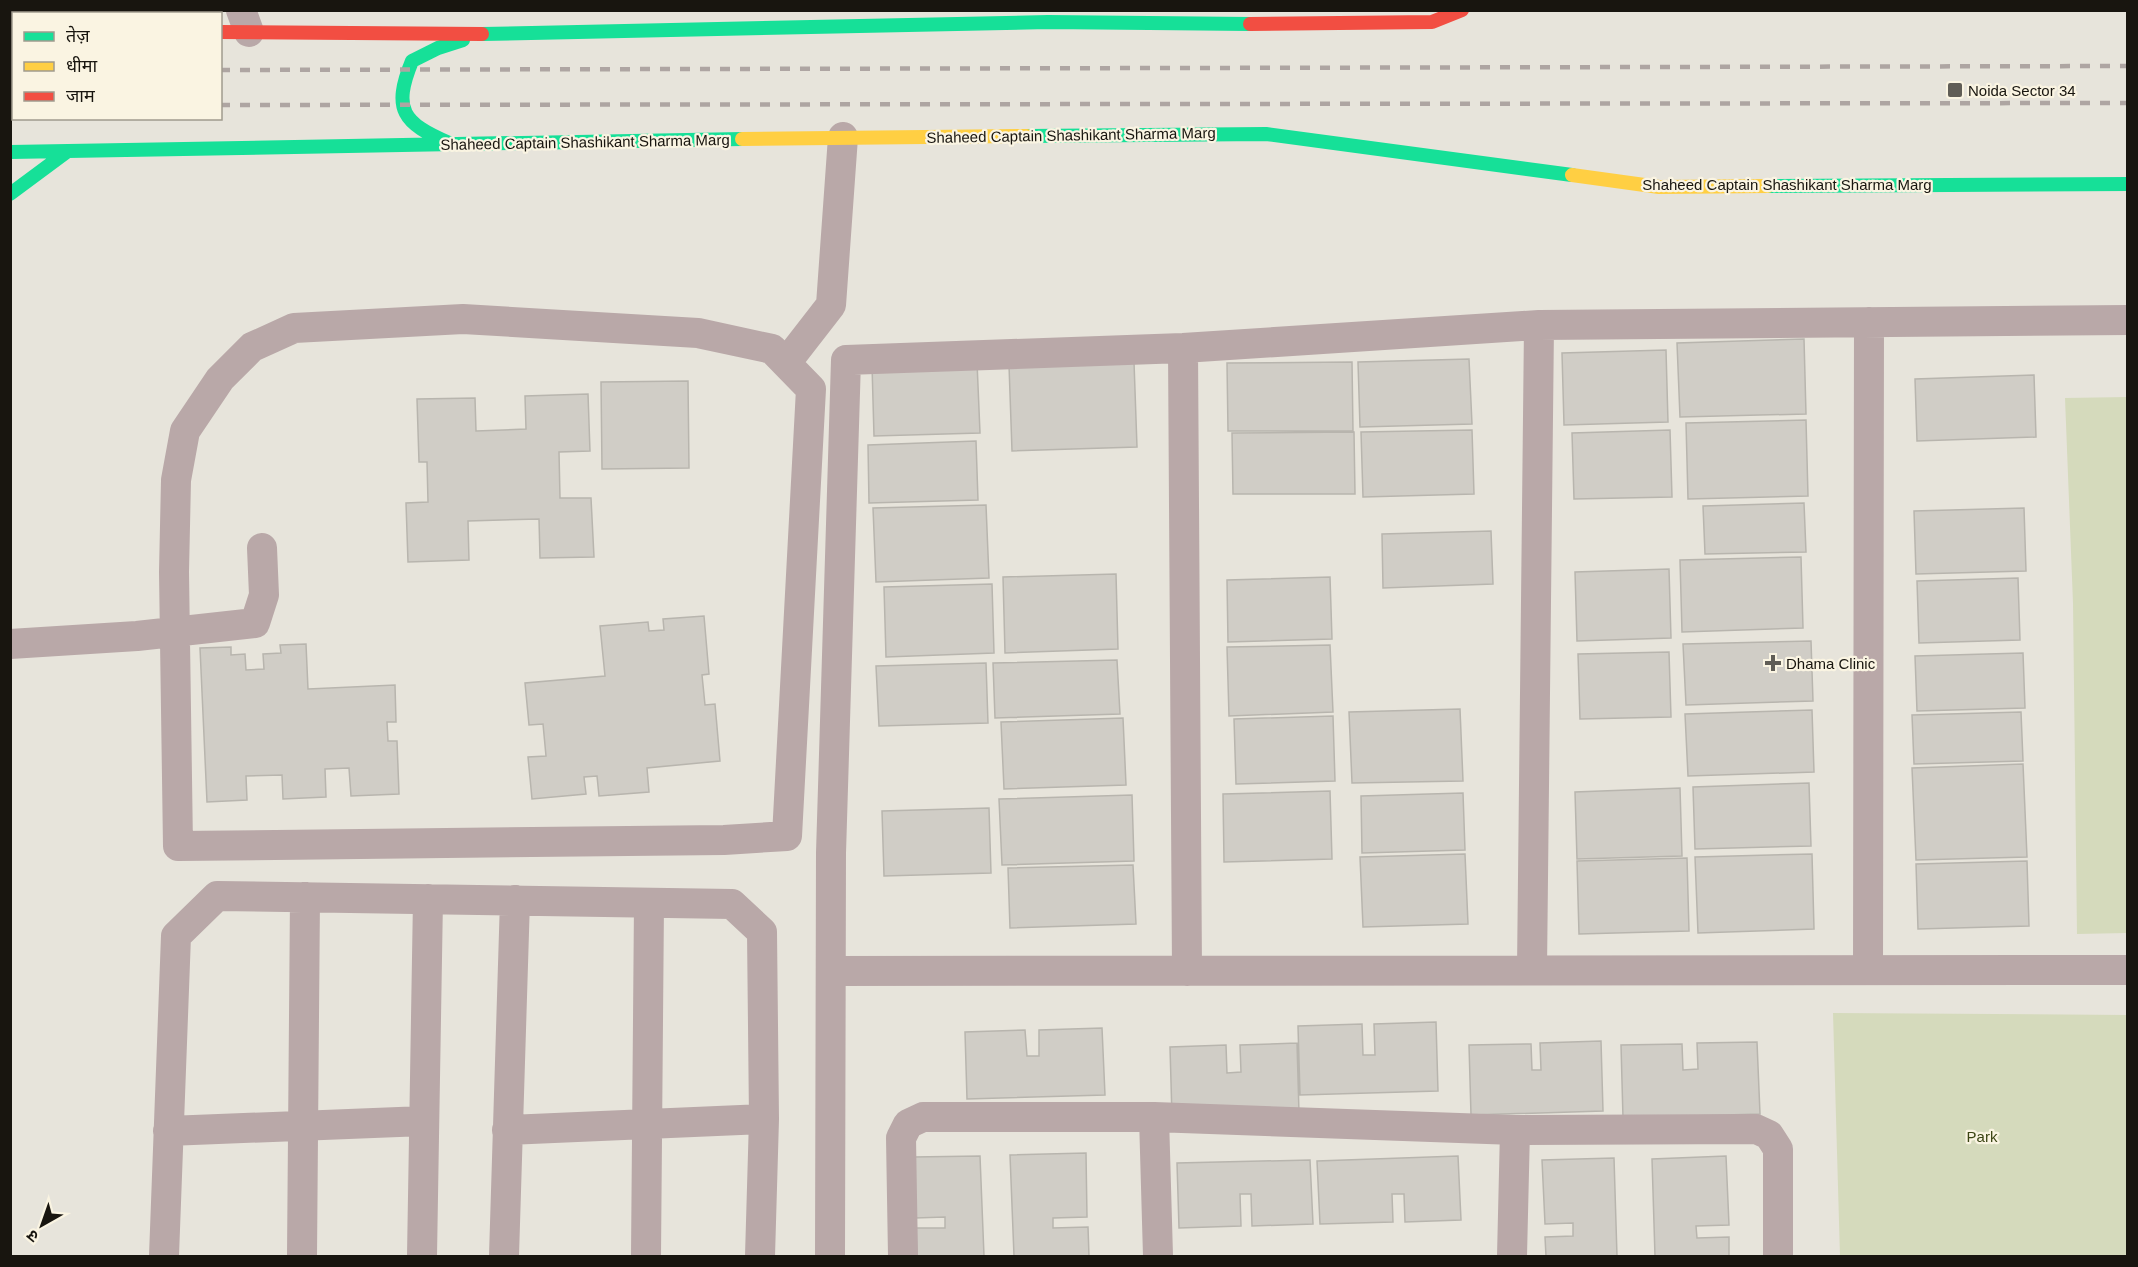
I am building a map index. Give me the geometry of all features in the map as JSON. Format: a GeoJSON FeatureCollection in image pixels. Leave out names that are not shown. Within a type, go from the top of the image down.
{"type":"FeatureCollection","features":[{"type":"Feature","properties":{"kind":"main road"},"geometry":{"type":"LineString","coordinates":[[1030,19],[1065,10]]}},
{"type":"Feature","properties":{"kind":"main road"},"geometry":{"type":"LineString","coordinates":[[237,25],[480,34],[1030,19],[1261,17],[1432,22],[1462,10]]}},
{"type":"Feature","properties":{"kind":"main road"},"geometry":{"type":"LineString","coordinates":[[454,145],[419,129],[402,113],[400,94],[403,80],[412,61],[438,48],[480,34]]}},
{"type":"Feature","properties":{"kind":"main road","name":"Shaheed Captain Shashikant Sharma Marg"},"geometry":{"type":"LineString","coordinates":[[10,152],[843,137],[1266,134],[1659,187],[2127,184]]}},
{"type":"Feature","properties":{"kind":"main road"},"geometry":{"type":"LineString","coordinates":[[10,194],[68,151]]}},
{"type":"Feature","properties":{"kind":"street"},"geometry":{"type":"LineString","coordinates":[[786,363],[831,305],[843,137]]}},
{"type":"Feature","properties":{"kind":"street"},"geometry":{"type":"LineString","coordinates":[[462,319],[698,333],[772,349],[786,363],[811,389],[787,836],[689,841],[178,846],[175,630],[176,480],[185,431],[220,379],[252,347],[294,328],[462,319]]}},
{"type":"Feature","properties":{"kind":"street"},"geometry":{"type":"LineString","coordinates":[[830,1257],[831,853],[846,360],[1183,348],[1539,325],[2127,320]]}},
{"type":"Feature","properties":{"kind":"street"},"geometry":{"type":"LineString","coordinates":[[1868,970],[1869,322]]}},
{"type":"Feature","properties":{"kind":"street"},"geometry":{"type":"LineString","coordinates":[[1532,970],[1539,325]]}},
{"type":"Feature","properties":{"kind":"street"},"geometry":{"type":"LineString","coordinates":[[1183,348],[1187,970]]}},
{"type":"Feature","properties":{"kind":"street"},"geometry":{"type":"LineString","coordinates":[[10,644],[137,636],[175,630],[255,623],[264,595],[262,548]]}},
{"type":"Feature","properties":{"kind":"street"},"geometry":{"type":"LineString","coordinates":[[164,1257],[176,936],[217,896],[732,904],[762,932],[764,1119],[760,1257]]}},
{"type":"Feature","properties":{"kind":"street"},"geometry":{"type":"LineString","coordinates":[[302,1257],[305,897]]}},
{"type":"Feature","properties":{"kind":"street"},"geometry":{"type":"LineString","coordinates":[[422,1257],[428,899]]}},
{"type":"Feature","properties":{"kind":"street"},"geometry":{"type":"LineString","coordinates":[[504,1257],[514,900]]}},
{"type":"Feature","properties":{"kind":"street"},"geometry":{"type":"LineString","coordinates":[[646,1257],[649,903]]}},
{"type":"Feature","properties":{"kind":"street"},"geometry":{"type":"LineString","coordinates":[[831,971],[2127,970]]}},
{"type":"Feature","properties":{"kind":"street"},"geometry":{"type":"LineString","coordinates":[[903,1257],[901,1138],[908,1124],[923,1117],[1154,1117],[1515,1130],[1756,1129],[1769,1135],[1778,1149],[1778,1257]]}},
{"type":"Feature","properties":{"kind":"street"},"geometry":{"type":"LineString","coordinates":[[1154,1117],[1158,1257]]}},
{"type":"Feature","properties":{"kind":"street"},"geometry":{"type":"LineString","coordinates":[[507,1130],[764,1119]]}},
{"type":"Feature","properties":{"kind":"street"},"geometry":{"type":"LineString","coordinates":[[168,1131],[424,1121]]}},
{"type":"Feature","properties":{"kind":"street"},"geometry":{"type":"LineString","coordinates":[[1512,1257],[1515,1130]]}},
{"type":"Feature","properties":{"kind":"green space"},"geometry":{"type":"Polygon","coordinates":[[[2127,397],[2127,933],[2077,934],[2073,603],[2065,398],[2127,397]]]}},
{"type":"Feature","properties":{"kind":"green space","name":"Park"},"geometry":{"type":"Polygon","coordinates":[[[1833,1013],[2127,1015],[2127,1256],[1840,1256],[1833,1013]]]}},
{"type":"Feature","properties":{"kind":"building"},"geometry":{"type":"Polygon","coordinates":[[[1804,339],[1806,414],[1680,417],[1677,343],[1804,339]]]}},
{"type":"Feature","properties":{"kind":"building"},"geometry":{"type":"Polygon","coordinates":[[[1666,350],[1668,422],[1564,425],[1562,353],[1666,350]]]}},
{"type":"Feature","properties":{"kind":"building"},"geometry":{"type":"Polygon","coordinates":[[[1469,359],[1472,424],[1360,427],[1358,362],[1469,359]]]}},
{"type":"Feature","properties":{"kind":"building"},"geometry":{"type":"Polygon","coordinates":[[[977,362],[980,433],[874,436],[872,365],[977,362]]]}},
{"type":"Feature","properties":{"kind":"building"},"geometry":{"type":"Polygon","coordinates":[[[1134,362],[1137,447],[1012,451],[1009,365],[1134,362]]]}},
{"type":"Feature","properties":{"kind":"building"},"geometry":{"type":"Polygon","coordinates":[[[1352,362],[1353,431],[1228,431],[1227,363],[1352,362]]]}},
{"type":"Feature","properties":{"kind":"building"},"geometry":{"type":"Polygon","coordinates":[[[2034,375],[2036,437],[1917,441],[1915,379],[2034,375]]]}},
{"type":"Feature","properties":{"kind":"building"},"geometry":{"type":"Polygon","coordinates":[[[688,381],[689,468],[602,469],[601,382],[688,381]]]}},
{"type":"Feature","properties":{"kind":"building"},"geometry":{"type":"Polygon","coordinates":[[[588,394],[590,451],[559,452],[560,498],[591,498],[594,557],[540,558],[539,519],[468,521],[469,560],[408,562],[406,503],[428,502],[427,462],[419,462],[417,399],[475,398],[476,431],[526,429],[525,396],[588,394]]]}},
{"type":"Feature","properties":{"kind":"building"},"geometry":{"type":"Polygon","coordinates":[[[1806,420],[1808,496],[1688,499],[1686,423],[1806,420]]]}},
{"type":"Feature","properties":{"kind":"building"},"geometry":{"type":"Polygon","coordinates":[[[1472,430],[1474,494],[1363,497],[1361,432],[1472,430]]]}},
{"type":"Feature","properties":{"kind":"building"},"geometry":{"type":"Polygon","coordinates":[[[1670,430],[1672,497],[1574,499],[1572,433],[1670,430]]]}},
{"type":"Feature","properties":{"kind":"building"},"geometry":{"type":"Polygon","coordinates":[[[1354,432],[1355,494],[1233,494],[1232,433],[1354,432]]]}},
{"type":"Feature","properties":{"kind":"building"},"geometry":{"type":"Polygon","coordinates":[[[976,441],[978,500],[869,503],[868,445],[976,441]]]}},
{"type":"Feature","properties":{"kind":"building"},"geometry":{"type":"Polygon","coordinates":[[[1804,503],[1806,552],[1705,554],[1703,506],[1804,503]]]}},
{"type":"Feature","properties":{"kind":"building"},"geometry":{"type":"Polygon","coordinates":[[[986,505],[989,578],[876,582],[873,508],[986,505]]]}},
{"type":"Feature","properties":{"kind":"building"},"geometry":{"type":"Polygon","coordinates":[[[2024,508],[2026,571],[1916,574],[1914,511],[2024,508]]]}},
{"type":"Feature","properties":{"kind":"building"},"geometry":{"type":"Polygon","coordinates":[[[1491,531],[1493,584],[1383,588],[1382,534],[1491,531]]]}},
{"type":"Feature","properties":{"kind":"building"},"geometry":{"type":"Polygon","coordinates":[[[1801,557],[1803,628],[1682,632],[1680,560],[1801,557]]]}},
{"type":"Feature","properties":{"kind":"building"},"geometry":{"type":"Polygon","coordinates":[[[1669,569],[1671,638],[1577,641],[1575,572],[1669,569]]]}},
{"type":"Feature","properties":{"kind":"building"},"geometry":{"type":"Polygon","coordinates":[[[1116,574],[1118,649],[1005,653],[1003,577],[1116,574]]]}},
{"type":"Feature","properties":{"kind":"building"},"geometry":{"type":"Polygon","coordinates":[[[1330,577],[1332,639],[1228,642],[1227,580],[1330,577]]]}},
{"type":"Feature","properties":{"kind":"building"},"geometry":{"type":"Polygon","coordinates":[[[2018,578],[2020,640],[1919,643],[1917,581],[2018,578]]]}},
{"type":"Feature","properties":{"kind":"building"},"geometry":{"type":"Polygon","coordinates":[[[992,584],[994,653],[886,657],[884,587],[992,584]]]}},
{"type":"Feature","properties":{"kind":"building"},"geometry":{"type":"Polygon","coordinates":[[[704,616],[709,674],[702,675],[705,705],[715,704],[720,761],[647,768],[649,792],[599,796],[597,776],[584,777],[586,794],[532,799],[528,757],[546,756],[543,724],[529,725],[525,683],[605,676],[600,626],[648,622],[649,631],[664,630],[663,619],[704,616]]]}},
{"type":"Feature","properties":{"kind":"building"},"geometry":{"type":"Polygon","coordinates":[[[1811,641],[1813,701],[1686,705],[1683,644],[1811,641]]]}},
{"type":"Feature","properties":{"kind":"building"},"geometry":{"type":"Polygon","coordinates":[[[306,644],[308,689],[395,685],[396,722],[387,722],[388,741],[397,741],[399,794],[351,796],[349,768],[325,769],[326,797],[283,799],[282,775],[246,776],[247,800],[207,802],[200,648],[231,647],[231,655],[245,654],[246,670],[264,669],[263,654],[281,653],[280,645],[306,644]]]}},
{"type":"Feature","properties":{"kind":"building"},"geometry":{"type":"Polygon","coordinates":[[[1330,645],[1333,712],[1229,716],[1227,647],[1330,645]]]}},
{"type":"Feature","properties":{"kind":"building"},"geometry":{"type":"Polygon","coordinates":[[[1669,652],[1671,717],[1580,719],[1578,654],[1669,652]]]}},
{"type":"Feature","properties":{"kind":"building"},"geometry":{"type":"Polygon","coordinates":[[[2023,653],[2025,708],[1917,711],[1915,656],[2023,653]]]}},
{"type":"Feature","properties":{"kind":"building"},"geometry":{"type":"Polygon","coordinates":[[[1117,660],[1120,714],[995,718],[993,663],[1117,660]]]}},
{"type":"Feature","properties":{"kind":"building"},"geometry":{"type":"Polygon","coordinates":[[[986,663],[988,723],[879,726],[876,666],[986,663]]]}},
{"type":"Feature","properties":{"kind":"building"},"geometry":{"type":"Polygon","coordinates":[[[1460,709],[1463,781],[1352,783],[1349,712],[1460,709]]]}},
{"type":"Feature","properties":{"kind":"building"},"geometry":{"type":"Polygon","coordinates":[[[1812,710],[1814,772],[1688,776],[1685,714],[1812,710]]]}},
{"type":"Feature","properties":{"kind":"building"},"geometry":{"type":"Polygon","coordinates":[[[2021,712],[2023,761],[1914,764],[1912,715],[2021,712]]]}},
{"type":"Feature","properties":{"kind":"building"},"geometry":{"type":"Polygon","coordinates":[[[1333,716],[1335,781],[1236,784],[1234,719],[1333,716]]]}},
{"type":"Feature","properties":{"kind":"building"},"geometry":{"type":"Polygon","coordinates":[[[1123,718],[1126,785],[1004,789],[1001,722],[1123,718]]]}},
{"type":"Feature","properties":{"kind":"building"},"geometry":{"type":"Polygon","coordinates":[[[2023,764],[2027,857],[1916,860],[1912,768],[2023,764]]]}},
{"type":"Feature","properties":{"kind":"building"},"geometry":{"type":"Polygon","coordinates":[[[1809,783],[1811,846],[1695,849],[1693,787],[1809,783]]]}},
{"type":"Feature","properties":{"kind":"building"},"geometry":{"type":"Polygon","coordinates":[[[1680,788],[1682,856],[1577,859],[1575,792],[1680,788]]]}},
{"type":"Feature","properties":{"kind":"building"},"geometry":{"type":"Polygon","coordinates":[[[1330,791],[1332,859],[1224,862],[1223,794],[1330,791]]]}},
{"type":"Feature","properties":{"kind":"building"},"geometry":{"type":"Polygon","coordinates":[[[1463,793],[1465,850],[1362,853],[1361,796],[1463,793]]]}},
{"type":"Feature","properties":{"kind":"building"},"geometry":{"type":"Polygon","coordinates":[[[1132,795],[1134,861],[1002,865],[999,799],[1132,795]]]}},
{"type":"Feature","properties":{"kind":"building"},"geometry":{"type":"Polygon","coordinates":[[[989,808],[991,873],[884,876],[882,811],[989,808]]]}},
{"type":"Feature","properties":{"kind":"building"},"geometry":{"type":"Polygon","coordinates":[[[1465,854],[1468,924],[1363,927],[1360,857],[1465,854]]]}},
{"type":"Feature","properties":{"kind":"building"},"geometry":{"type":"Polygon","coordinates":[[[1812,854],[1814,929],[1698,933],[1695,857],[1812,854]]]}},
{"type":"Feature","properties":{"kind":"building"},"geometry":{"type":"Polygon","coordinates":[[[1687,858],[1689,931],[1579,934],[1577,861],[1687,858]]]}},
{"type":"Feature","properties":{"kind":"building"},"geometry":{"type":"Polygon","coordinates":[[[2027,861],[2029,926],[1918,929],[1916,864],[2027,861]]]}},
{"type":"Feature","properties":{"kind":"building"},"geometry":{"type":"Polygon","coordinates":[[[1133,865],[1136,924],[1010,928],[1008,868],[1133,865]]]}},
{"type":"Feature","properties":{"kind":"building"},"geometry":{"type":"Polygon","coordinates":[[[1436,1022],[1438,1091],[1300,1095],[1298,1026],[1362,1024],[1363,1055],[1375,1055],[1374,1024],[1436,1022]]]}},
{"type":"Feature","properties":{"kind":"building"},"geometry":{"type":"Polygon","coordinates":[[[1102,1028],[1105,1095],[967,1099],[965,1032],[1025,1030],[1027,1056],[1039,1056],[1039,1030],[1102,1028]]]}},
{"type":"Feature","properties":{"kind":"building"},"geometry":{"type":"Polygon","coordinates":[[[1601,1041],[1603,1111],[1471,1115],[1469,1045],[1531,1044],[1532,1070],[1541,1070],[1540,1043],[1601,1041]]]}},
{"type":"Feature","properties":{"kind":"building"},"geometry":{"type":"Polygon","coordinates":[[[1757,1042],[1760,1114],[1623,1118],[1621,1045],[1682,1044],[1683,1070],[1698,1069],[1697,1043],[1757,1042]]]}},
{"type":"Feature","properties":{"kind":"building"},"geometry":{"type":"Polygon","coordinates":[[[1297,1043],[1299,1113],[1172,1117],[1170,1047],[1226,1045],[1227,1073],[1241,1072],[1240,1045],[1297,1043]]]}},
{"type":"Feature","properties":{"kind":"building"},"geometry":{"type":"Polygon","coordinates":[[[1086,1153],[1087,1217],[1053,1218],[1053,1228],[1088,1227],[1089,1256],[1014,1256],[1010,1155],[1086,1153]]]}},
{"type":"Feature","properties":{"kind":"building"},"geometry":{"type":"Polygon","coordinates":[[[980,1156],[984,1256],[917,1256],[916,1228],[945,1228],[945,1217],[915,1218],[913,1157],[980,1156]]]}},
{"type":"Feature","properties":{"kind":"building"},"geometry":{"type":"Polygon","coordinates":[[[1458,1156],[1461,1220],[1405,1222],[1404,1194],[1392,1194],[1393,1222],[1320,1224],[1317,1161],[1458,1156]]]}},
{"type":"Feature","properties":{"kind":"building"},"geometry":{"type":"Polygon","coordinates":[[[1726,1156],[1729,1225],[1696,1226],[1697,1238],[1729,1237],[1729,1256],[1655,1256],[1652,1159],[1726,1156]]]}},
{"type":"Feature","properties":{"kind":"building"},"geometry":{"type":"Polygon","coordinates":[[[1614,1158],[1617,1256],[1546,1256],[1545,1237],[1573,1236],[1573,1223],[1545,1224],[1542,1160],[1614,1158]]]}},
{"type":"Feature","properties":{"kind":"building"},"geometry":{"type":"Polygon","coordinates":[[[1310,1160],[1313,1224],[1252,1226],[1251,1194],[1240,1194],[1241,1226],[1179,1228],[1177,1163],[1310,1160]]]}},
{"type":"Feature","properties":{"kind":"railway"},"geometry":{"type":"LineString","coordinates":[[222,70],[2128,66]]}},
{"type":"Feature","properties":{"kind":"railway"},"geometry":{"type":"LineString","coordinates":[[222,105],[2128,103]]}},
{"type":"Feature","properties":{"kind":"traffic: fast"},"geometry":{"type":"LineString","coordinates":[[482,34],[1048,22],[1250,24]]}},
{"type":"Feature","properties":{"kind":"traffic: fast"},"geometry":{"type":"LineString","coordinates":[[449,143],[421,129],[412,121],[406,113],[403,92],[412,61],[438,48],[463,40]]}},
{"type":"Feature","properties":{"kind":"traffic: fast"},"geometry":{"type":"LineString","coordinates":[[1027,136],[1266,134],[1572,175]]}},
{"type":"Feature","properties":{"kind":"traffic: fast"},"geometry":{"type":"LineString","coordinates":[[10,152],[742,139]]}},
{"type":"Feature","properties":{"kind":"traffic: fast"},"geometry":{"type":"LineString","coordinates":[[10,194],[68,151]]}},
{"type":"Feature","properties":{"kind":"traffic: fast"},"geometry":{"type":"LineString","coordinates":[[1768,186],[2128,184]]}},
{"type":"Feature","properties":{"kind":"traffic: slow"},"geometry":{"type":"LineString","coordinates":[[742,139],[1027,136]]}},
{"type":"Feature","properties":{"kind":"traffic: slow"},"geometry":{"type":"LineString","coordinates":[[1572,175],[1659,187],[1768,186]]}},
{"type":"Feature","properties":{"kind":"traffic: jam"},"geometry":{"type":"LineString","coordinates":[[1250,24],[1432,22],[1462,10]]}},
{"type":"Feature","properties":{"kind":"traffic: jam"},"geometry":{"type":"LineString","coordinates":[[222,32],[482,34]]}},
{"type":"Feature","properties":{"kind":"place","name":"Noida Sector 34"},"geometry":{"type":"Point","coordinates":[1955,90]}},
{"type":"Feature","properties":{"kind":"place","name":"Dhama Clinic"},"geometry":{"type":"Point","coordinates":[1773,663]}}]}
